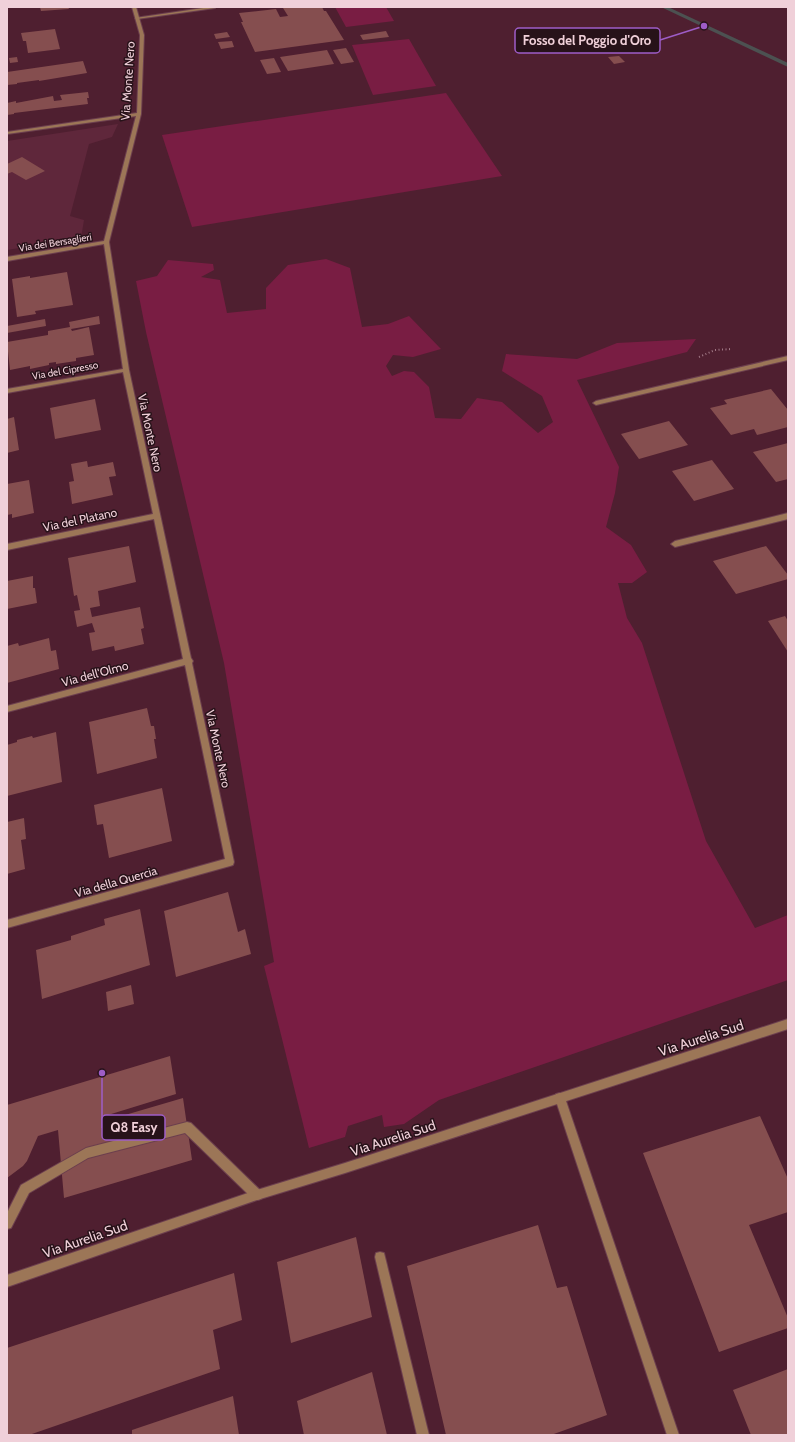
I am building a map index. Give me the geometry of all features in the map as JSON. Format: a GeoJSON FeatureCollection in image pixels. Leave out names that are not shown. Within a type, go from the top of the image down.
{"type":"FeatureCollection","features":[{"type":"Feature","properties":{"kind":"street","name":"Via Monte Nero"},"geometry":{"type":"LineString","coordinates":[[134,7],[142,35],[139,114],[106,242],[126,370],[156,516],[189,661],[230,862]]}},
{"type":"Feature","properties":{"kind":"street"},"geometry":{"type":"LineString","coordinates":[[168,7],[171,14]]}},
{"type":"Feature","properties":{"kind":"street"},"geometry":{"type":"LineString","coordinates":[[137,18],[213,8],[212,7]]}},
{"type":"Feature","properties":{"kind":"street"},"geometry":{"type":"LineString","coordinates":[[7,133],[139,114]]}},
{"type":"Feature","properties":{"kind":"street","name":"Via dei Bersaglieri"},"geometry":{"type":"LineString","coordinates":[[7,259],[106,242]]}},
{"type":"Feature","properties":{"kind":"street"},"geometry":{"type":"LineString","coordinates":[[596,403],[788,358]]}},
{"type":"Feature","properties":{"kind":"street","name":"Via del Cipresso"},"geometry":{"type":"LineString","coordinates":[[7,391],[126,370]]}},
{"type":"Feature","properties":{"kind":"street","name":"Via del Platano"},"geometry":{"type":"LineString","coordinates":[[7,547],[156,516]]}},
{"type":"Feature","properties":{"kind":"street"},"geometry":{"type":"LineString","coordinates":[[675,544],[788,516]]}},
{"type":"Feature","properties":{"kind":"street","name":"Via dell'Olmo"},"geometry":{"type":"LineString","coordinates":[[7,709],[189,661]]}},
{"type":"Feature","properties":{"kind":"street","name":"Via della Quercia"},"geometry":{"type":"LineString","coordinates":[[7,924],[230,862]]}},
{"type":"Feature","properties":{"kind":"street","name":"Via Aurelia Sud"},"geometry":{"type":"LineString","coordinates":[[7,1281],[257,1195],[787,1026]]}},
{"type":"Feature","properties":{"kind":"street"},"geometry":{"type":"LineString","coordinates":[[560,1098],[673,1435]]}},
{"type":"Feature","properties":{"kind":"street"},"geometry":{"type":"LineString","coordinates":[[7,1224],[25,1189],[86,1153],[187,1127],[257,1195]]}},
{"type":"Feature","properties":{"kind":"street"},"geometry":{"type":"LineString","coordinates":[[380,1257],[423,1435]]}},
{"type":"Feature","properties":{"kind":"shaded area"},"geometry":{"type":"Polygon","coordinates":[[[335,7],[386,7],[394,21],[346,27],[335,7]]]}},
{"type":"Feature","properties":{"kind":"shaded area"},"geometry":{"type":"Polygon","coordinates":[[[409,39],[436,86],[373,95],[352,45],[409,39]]]}},
{"type":"Feature","properties":{"kind":"shaded area"},"geometry":{"type":"Polygon","coordinates":[[[446,93],[502,176],[192,227],[162,135],[446,93]]]}},
{"type":"Feature","properties":{"kind":"shaded area"},"geometry":{"type":"Polygon","coordinates":[[[118,124],[112,137],[89,144],[70,216],[84,220],[81,238],[7,250],[7,141],[118,124]]]}},
{"type":"Feature","properties":{"kind":"shaded area"},"geometry":{"type":"Polygon","coordinates":[[[326,259],[350,268],[362,327],[388,324],[409,316],[441,349],[413,357],[393,355],[386,366],[392,376],[404,371],[414,372],[429,387],[435,418],[461,419],[477,398],[502,402],[538,433],[553,422],[542,396],[502,371],[506,354],[577,359],[617,343],[696,339],[687,352],[577,380],[619,467],[615,493],[606,527],[631,545],[647,572],[632,583],[618,583],[627,618],[642,643],[706,841],[755,928],[788,915],[788,980],[439,1100],[404,1124],[384,1127],[382,1115],[348,1126],[345,1137],[309,1148],[264,966],[274,962],[224,663],[146,332],[136,281],[157,276],[168,260],[213,264],[214,270],[201,277],[220,280],[227,313],[266,309],[266,288],[288,265],[326,259]]]}},
{"type":"Feature","properties":{"kind":"building"},"geometry":{"type":"Polygon","coordinates":[[[40,7],[68,7],[69,9],[41,11],[40,7]]]}},
{"type":"Feature","properties":{"kind":"building"},"geometry":{"type":"Polygon","coordinates":[[[322,7],[344,40],[255,52],[241,22],[243,22],[239,13],[276,9],[280,17],[288,16],[283,8],[322,7]]]}},
{"type":"Feature","properties":{"kind":"building"},"geometry":{"type":"Polygon","coordinates":[[[55,29],[60,49],[28,53],[26,41],[23,41],[21,33],[55,29]]]}},
{"type":"Feature","properties":{"kind":"building"},"geometry":{"type":"Polygon","coordinates":[[[386,31],[389,37],[363,40],[360,35],[386,31]]]}},
{"type":"Feature","properties":{"kind":"building"},"geometry":{"type":"Polygon","coordinates":[[[227,32],[230,37],[216,39],[214,34],[227,32]]]}},
{"type":"Feature","properties":{"kind":"building"},"geometry":{"type":"Polygon","coordinates":[[[232,41],[234,47],[221,49],[218,42],[232,41]]]}},
{"type":"Feature","properties":{"kind":"building"},"geometry":{"type":"Polygon","coordinates":[[[346,48],[354,62],[341,64],[333,50],[346,48]]]}},
{"type":"Feature","properties":{"kind":"building"},"geometry":{"type":"Polygon","coordinates":[[[327,50],[334,64],[288,71],[280,57],[327,50]]]}},
{"type":"Feature","properties":{"kind":"building"},"geometry":{"type":"Polygon","coordinates":[[[619,56],[625,62],[614,64],[608,57],[619,56]]]}},
{"type":"Feature","properties":{"kind":"building"},"geometry":{"type":"Polygon","coordinates":[[[17,57],[18,62],[10,63],[9,58],[17,57]]]}},
{"type":"Feature","properties":{"kind":"building"},"geometry":{"type":"Polygon","coordinates":[[[274,58],[281,72],[267,74],[260,60],[274,58]]]}},
{"type":"Feature","properties":{"kind":"building"},"geometry":{"type":"Polygon","coordinates":[[[83,61],[87,73],[7,85],[7,72],[83,61]]]}},
{"type":"Feature","properties":{"kind":"building"},"geometry":{"type":"Polygon","coordinates":[[[88,92],[88,104],[7,115],[7,103],[16,101],[16,103],[53,96],[54,101],[62,100],[60,95],[88,92]]]}},
{"type":"Feature","properties":{"kind":"building"},"geometry":{"type":"Polygon","coordinates":[[[22,157],[45,171],[26,180],[12,172],[7,174],[7,164],[22,157]]]}},
{"type":"Feature","properties":{"kind":"building"},"geometry":{"type":"Polygon","coordinates":[[[67,272],[73,305],[35,311],[36,314],[17,317],[12,279],[30,276],[30,278],[67,272]]]}},
{"type":"Feature","properties":{"kind":"building"},"geometry":{"type":"Polygon","coordinates":[[[99,316],[100,324],[71,329],[72,331],[89,327],[94,355],[76,358],[76,361],[56,364],[56,362],[49,363],[49,365],[30,369],[30,366],[10,370],[7,342],[48,335],[48,331],[70,327],[69,322],[99,316]]]}},
{"type":"Feature","properties":{"kind":"building"},"geometry":{"type":"Polygon","coordinates":[[[45,319],[46,326],[7,333],[7,326],[45,319]]]}},
{"type":"Feature","properties":{"kind":"building"},"geometry":{"type":"Polygon","coordinates":[[[771,389],[788,410],[788,427],[757,435],[754,429],[731,435],[710,408],[727,404],[724,400],[771,389]]]}},
{"type":"Feature","properties":{"kind":"building"},"geometry":{"type":"Polygon","coordinates":[[[95,399],[101,430],[55,439],[50,408],[95,399]]]}},
{"type":"Feature","properties":{"kind":"building"},"geometry":{"type":"Polygon","coordinates":[[[14,417],[19,450],[7,453],[7,419],[14,417]]]}},
{"type":"Feature","properties":{"kind":"building"},"geometry":{"type":"Polygon","coordinates":[[[669,421],[688,445],[639,459],[621,434],[669,421]]]}},
{"type":"Feature","properties":{"kind":"building"},"geometry":{"type":"Polygon","coordinates":[[[788,443],[788,479],[776,482],[753,452],[788,443]]]}},
{"type":"Feature","properties":{"kind":"building"},"geometry":{"type":"Polygon","coordinates":[[[712,460],[734,489],[694,501],[672,471],[712,460]]]}},
{"type":"Feature","properties":{"kind":"building"},"geometry":{"type":"Polygon","coordinates":[[[87,461],[88,467],[113,462],[116,476],[109,477],[113,495],[72,504],[69,482],[74,481],[71,464],[87,461]]]}},
{"type":"Feature","properties":{"kind":"building"},"geometry":{"type":"Polygon","coordinates":[[[29,480],[34,513],[12,518],[12,514],[7,515],[7,484],[29,480]]]}},
{"type":"Feature","properties":{"kind":"building"},"geometry":{"type":"Polygon","coordinates":[[[129,546],[136,582],[98,591],[100,606],[90,608],[92,617],[140,607],[144,628],[141,629],[144,644],[115,651],[114,646],[92,651],[89,633],[95,632],[92,623],[77,627],[74,611],[80,610],[77,595],[74,596],[68,558],[129,546]]]}},
{"type":"Feature","properties":{"kind":"building"},"geometry":{"type":"Polygon","coordinates":[[[766,546],[788,575],[788,579],[736,594],[713,561],[766,546]]]}},
{"type":"Feature","properties":{"kind":"building"},"geometry":{"type":"Polygon","coordinates":[[[33,576],[33,588],[35,588],[37,603],[7,609],[7,581],[33,576]]]}},
{"type":"Feature","properties":{"kind":"building"},"geometry":{"type":"Polygon","coordinates":[[[785,616],[788,621],[788,652],[768,621],[785,616]]]}},
{"type":"Feature","properties":{"kind":"building"},"geometry":{"type":"Polygon","coordinates":[[[49,638],[51,651],[56,650],[59,669],[7,683],[7,646],[18,643],[19,646],[49,638]]]}},
{"type":"Feature","properties":{"kind":"building"},"geometry":{"type":"Polygon","coordinates":[[[147,708],[151,726],[154,726],[156,739],[154,739],[157,758],[97,774],[89,722],[147,708]]]}},
{"type":"Feature","properties":{"kind":"building"},"geometry":{"type":"Polygon","coordinates":[[[56,732],[62,782],[7,796],[7,745],[17,742],[17,740],[32,736],[33,738],[56,732]]]}},
{"type":"Feature","properties":{"kind":"building"},"geometry":{"type":"Polygon","coordinates":[[[162,788],[172,841],[109,858],[103,824],[97,825],[94,805],[162,788]]]}},
{"type":"Feature","properties":{"kind":"building"},"geometry":{"type":"Polygon","coordinates":[[[24,818],[26,839],[21,840],[25,869],[7,874],[7,822],[24,818]]]}},
{"type":"Feature","properties":{"kind":"building"},"geometry":{"type":"Polygon","coordinates":[[[228,892],[238,932],[245,929],[251,954],[176,977],[164,911],[228,892]]]}},
{"type":"Feature","properties":{"kind":"building"},"geometry":{"type":"Polygon","coordinates":[[[140,909],[150,965],[42,999],[36,950],[71,940],[71,936],[105,925],[104,919],[140,909]]]}},
{"type":"Feature","properties":{"kind":"building"},"geometry":{"type":"Polygon","coordinates":[[[131,985],[134,1004],[108,1011],[106,992],[131,985]]]}},
{"type":"Feature","properties":{"kind":"building"},"geometry":{"type":"Polygon","coordinates":[[[170,1056],[176,1094],[108,1115],[108,1120],[183,1098],[192,1160],[64,1198],[58,1130],[38,1136],[27,1161],[23,1166],[7,1178],[7,1105],[170,1056]]]}},
{"type":"Feature","properties":{"kind":"building"},"geometry":{"type":"Polygon","coordinates":[[[760,1116],[788,1179],[788,1212],[749,1225],[788,1318],[788,1328],[719,1352],[643,1153],[760,1116]]]}},
{"type":"Feature","properties":{"kind":"building"},"geometry":{"type":"Polygon","coordinates":[[[538,1225],[557,1288],[567,1286],[607,1415],[551,1435],[446,1435],[407,1266],[538,1225]]]}},
{"type":"Feature","properties":{"kind":"building"},"geometry":{"type":"Polygon","coordinates":[[[356,1237],[372,1317],[291,1343],[277,1262],[356,1237]]]}},
{"type":"Feature","properties":{"kind":"building"},"geometry":{"type":"Polygon","coordinates":[[[234,1273],[242,1320],[213,1330],[220,1369],[29,1435],[7,1435],[7,1348],[234,1273]]]}},
{"type":"Feature","properties":{"kind":"building"},"geometry":{"type":"Polygon","coordinates":[[[788,1369],[788,1435],[751,1435],[733,1390],[788,1369]]]}},
{"type":"Feature","properties":{"kind":"building"},"geometry":{"type":"Polygon","coordinates":[[[372,1372],[387,1435],[304,1435],[297,1401],[372,1372]]]}},
{"type":"Feature","properties":{"kind":"building"},"geometry":{"type":"Polygon","coordinates":[[[233,1396],[239,1435],[132,1435],[132,1430],[233,1396]]]}},
{"type":"Feature","properties":{"kind":"waterway"},"geometry":{"type":"LineString","coordinates":[[664,7],[788,65]]}},
{"type":"Feature","properties":{"kind":"place","name":"Fosso del Poggio d'Oro"},"geometry":{"type":"Point","coordinates":[704,26]}},
{"type":"Feature","properties":{"kind":"place","name":"Q8 Easy"},"geometry":{"type":"Point","coordinates":[102,1073]}}]}
